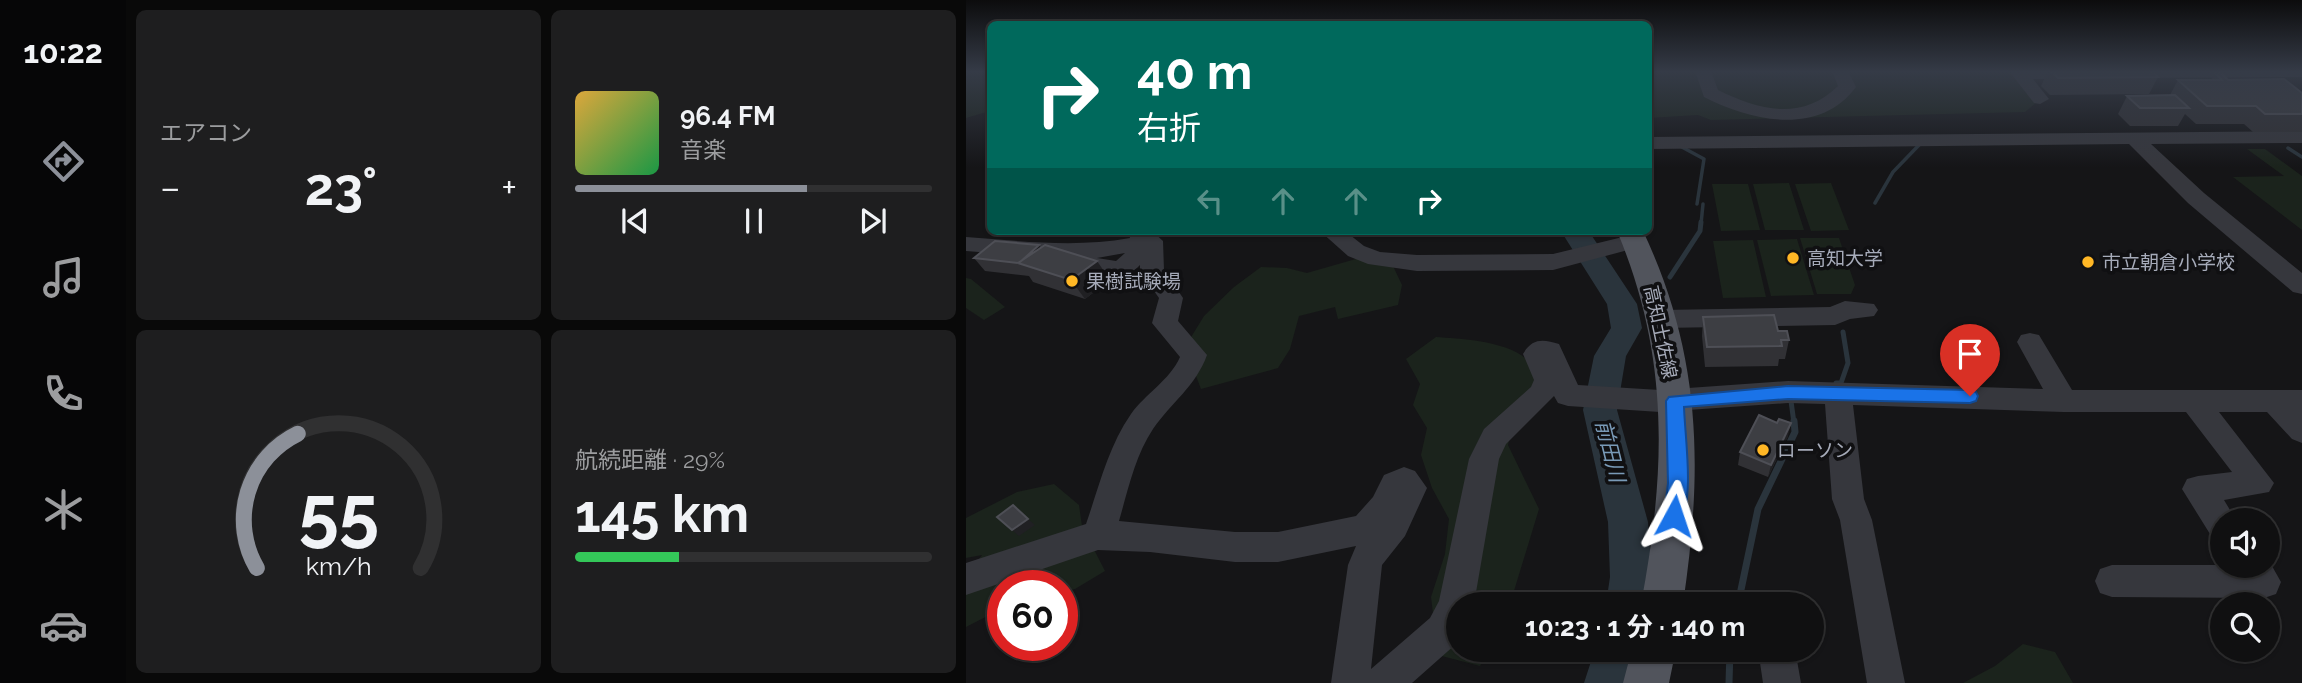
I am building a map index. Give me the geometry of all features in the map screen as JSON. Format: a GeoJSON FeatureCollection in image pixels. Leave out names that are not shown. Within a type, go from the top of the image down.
{"type":"FeatureCollection","features":[{"type":"Feature","properties":{"kind":"main road","name":"高知土佐線"},"geometry":{"type":"LineString","coordinates":[[1633,236],[1662,319],[1675,401],[1677,483],[1663,592]]}},
{"type":"Feature","properties":{"kind":"main road"},"geometry":{"type":"LineString","coordinates":[[1646,683],[1651,662]]}},
{"type":"Feature","properties":{"kind":"street"},"geometry":{"type":"LineString","coordinates":[[1728,103],[1773,115],[1808,113],[1835,103]]}},
{"type":"Feature","properties":{"kind":"street"},"geometry":{"type":"LineString","coordinates":[[2274,137],[2302,155]]}},
{"type":"Feature","properties":{"kind":"street"},"geometry":{"type":"LineString","coordinates":[[1652,143],[2302,137]]}},
{"type":"Feature","properties":{"kind":"street"},"geometry":{"type":"LineString","coordinates":[[2134,139],[2196,198],[2302,286]]}},
{"type":"Feature","properties":{"kind":"street"},"geometry":{"type":"LineString","coordinates":[[1336,235],[1356,251],[1376,259],[1395,262],[1531,263],[1552,262],[1589,253],[1633,236]]}},
{"type":"Feature","properties":{"kind":"street"},"geometry":{"type":"LineString","coordinates":[[966,244],[1062,252],[1096,266],[1118,270],[1129,266],[1139,236],[1152,241],[1152,271],[1171,298],[1165,323],[1194,355],[1190,370],[1168,390],[1141,423],[1122,462],[1098,535]]}},
{"type":"Feature","properties":{"kind":"street"},"geometry":{"type":"LineString","coordinates":[[1662,319],[1835,316],[1845,310],[1865,310]]}},
{"type":"Feature","properties":{"kind":"street"},"geometry":{"type":"LineString","coordinates":[[2031,342],[2064,401]]}},
{"type":"Feature","properties":{"kind":"street"},"geometry":{"type":"LineString","coordinates":[[1383,683],[1443,631],[1456,604],[1484,459],[1494,437],[1541,394],[1548,380],[1536,354],[1542,349],[1550,351],[1569,395],[1675,401],[1788,392],[2064,401],[2288,401],[2302,431]]}},
{"type":"Feature","properties":{"kind":"street"},"geometry":{"type":"LineString","coordinates":[[1838,393],[1848,499],[1856,520],[1886,683]]}},
{"type":"Feature","properties":{"kind":"street"},"geometry":{"type":"LineString","coordinates":[[2194,401],[2258,483],[2198,489],[2211,508]]}},
{"type":"Feature","properties":{"kind":"street"},"geometry":{"type":"LineString","coordinates":[[966,579],[1098,535],[1150,537],[1235,547],[1278,547],[1367,528],[1384,507],[1395,484],[1404,480],[1410,488],[1399,513],[1393,526],[1370,553],[1365,565],[1350,683]]}},
{"type":"Feature","properties":{"kind":"street"},"geometry":{"type":"LineString","coordinates":[[2112,581],[2264,582],[2261,578]]}},
{"type":"Feature","properties":{"kind":"street"},"geometry":{"type":"LineString","coordinates":[[1778,662],[1782,683]]}},
{"type":"Feature","properties":{"kind":"shaded area"},"geometry":{"type":"Polygon","coordinates":[[[966,103],[987,103],[987,112],[966,118],[966,103]]]}},
{"type":"Feature","properties":{"kind":"shaded area"},"geometry":{"type":"Polygon","coordinates":[[[1652,103],[2036,103],[2025,112],[1711,120],[1698,115],[1652,118],[1652,103]]]}},
{"type":"Feature","properties":{"kind":"shaded area"},"geometry":{"type":"Polygon","coordinates":[[[2247,149],[2265,149],[2302,176],[2302,230],[2233,177],[2284,176],[2247,149]]]}},
{"type":"Feature","properties":{"kind":"shaded area"},"geometry":{"type":"Polygon","coordinates":[[[1789,183],[1804,230],[1765,230],[1753,184],[1789,183]]]}},
{"type":"Feature","properties":{"kind":"shaded area"},"geometry":{"type":"Polygon","coordinates":[[[1831,183],[1849,230],[1811,231],[1795,184],[1831,183]]]}},
{"type":"Feature","properties":{"kind":"shaded area"},"geometry":{"type":"Polygon","coordinates":[[[1712,184],[1748,184],[1760,230],[1721,231],[1712,184]]]}},
{"type":"Feature","properties":{"kind":"shaded area"},"geometry":{"type":"Polygon","coordinates":[[[1800,238],[1839,238],[1855,285],[1851,294],[1817,294],[1800,238]]]}},
{"type":"Feature","properties":{"kind":"shaded area"},"geometry":{"type":"Polygon","coordinates":[[[1797,239],[1814,295],[1771,296],[1757,240],[1797,239]]]}},
{"type":"Feature","properties":{"kind":"shaded area"},"geometry":{"type":"Polygon","coordinates":[[[1753,240],[1766,297],[1723,298],[1713,241],[1753,240]]]}},
{"type":"Feature","properties":{"kind":"shaded area"},"geometry":{"type":"Polygon","coordinates":[[[1363,257],[1393,266],[1402,285],[1398,305],[1338,319],[1335,307],[1299,316],[1290,349],[1278,368],[1201,389],[1185,347],[1204,316],[1234,287],[1261,267],[1287,268],[1307,273],[1363,257]]]}},
{"type":"Feature","properties":{"kind":"shaded area"},"geometry":{"type":"Polygon","coordinates":[[[966,278],[971,279],[1005,307],[984,320],[966,308],[966,278]]]}},
{"type":"Feature","properties":{"kind":"shaded area"},"geometry":{"type":"Polygon","coordinates":[[[1436,337],[1476,341],[1519,354],[1529,362],[1537,378],[1538,399],[1513,423],[1508,445],[1539,509],[1514,592],[1446,592],[1446,657],[1438,655],[1431,597],[1445,554],[1449,519],[1432,488],[1421,455],[1427,428],[1413,405],[1420,384],[1406,359],[1436,337]]]}},
{"type":"Feature","properties":{"kind":"shaded area"},"geometry":{"type":"Polygon","coordinates":[[[1054,484],[1079,505],[1082,526],[1105,571],[1078,587],[1078,570],[987,570],[987,616],[966,627],[966,576],[982,555],[966,558],[966,518],[1017,492],[1054,484]]]}},
{"type":"Feature","properties":{"kind":"shaded area"},"geometry":{"type":"Polygon","coordinates":[[[2023,644],[2055,652],[2073,683],[1963,683],[1995,666],[2023,644]]]}},
{"type":"Feature","properties":{"kind":"shaded area"},"geometry":{"type":"Polygon","coordinates":[[[1465,662],[1482,662],[1480,666],[1465,662]]]}},
{"type":"Feature","properties":{"kind":"building"},"geometry":{"type":"Polygon","coordinates":[[[2134,103],[2183,103],[2189,108],[2140,108],[2134,103]]]}},
{"type":"Feature","properties":{"kind":"building"},"geometry":{"type":"Polygon","coordinates":[[[2204,103],[2302,103],[2302,114],[2265,114],[2256,106],[2207,106],[2204,103]]]}},
{"type":"Feature","properties":{"kind":"building"},"geometry":{"type":"Polygon","coordinates":[[[995,241],[1039,245],[1019,263],[974,258],[995,241]]]}},
{"type":"Feature","properties":{"kind":"building"},"geometry":{"type":"Polygon","coordinates":[[[1045,245],[1097,261],[1071,280],[1018,263],[1045,245]]]}},
{"type":"Feature","properties":{"kind":"building"},"geometry":{"type":"Polygon","coordinates":[[[1774,315],[1778,331],[1787,331],[1789,340],[1781,340],[1782,346],[1707,347],[1703,317],[1774,315]]]}},
{"type":"Feature","properties":{"kind":"building","name":"ローソン"},"geometry":{"type":"Polygon","coordinates":[[[1759,415],[1777,423],[1779,419],[1791,423],[1771,465],[1740,452],[1759,415]]]}},
{"type":"Feature","properties":{"kind":"building"},"geometry":{"type":"Polygon","coordinates":[[[1013,505],[1028,519],[1012,530],[997,517],[1013,505]]]}},
{"type":"Feature","properties":{"kind":"waterway"},"geometry":{"type":"LineString","coordinates":[[1875,203],[1893,172],[1920,144]]}},
{"type":"Feature","properties":{"kind":"waterway"},"geometry":{"type":"LineString","coordinates":[[1680,146],[1704,159],[1697,204]]}},
{"type":"Feature","properties":{"kind":"waterway"},"geometry":{"type":"LineString","coordinates":[[2288,148],[2302,157]]}},
{"type":"Feature","properties":{"kind":"waterway"},"geometry":{"type":"LineString","coordinates":[[1701,224],[1703,204]]}},
{"type":"Feature","properties":{"kind":"waterway"},"geometry":{"type":"LineString","coordinates":[[1670,277],[1700,231],[1701,222]]}},
{"type":"Feature","properties":{"kind":"waterway","name":"前田川"},"geometry":{"type":"LineString","coordinates":[[1578,235],[1622,304],[1627,328],[1610,356],[1600,410],[1628,522],[1631,577],[1629,592]]}},
{"type":"Feature","properties":{"kind":"waterway"},"geometry":{"type":"LineString","coordinates":[[1836,383],[1841,383],[1848,363],[1843,332]]}},
{"type":"Feature","properties":{"kind":"waterway"},"geometry":{"type":"LineString","coordinates":[[1791,401],[1794,423]]}},
{"type":"Feature","properties":{"kind":"waterway"},"geometry":{"type":"LineString","coordinates":[[1741,592],[1758,509],[1795,432],[1794,421]]}},
{"type":"Feature","properties":{"kind":"waterway","name":"前田川"},"geometry":{"type":"LineString","coordinates":[[1607,683],[1613,662]]}},
{"type":"Feature","properties":{"kind":"waterway"},"geometry":{"type":"LineString","coordinates":[[1729,683],[1730,662]]}},
{"type":"Feature","properties":{"kind":"place","name":"高知大学"},"geometry":{"type":"Point","coordinates":[1793,258]}},
{"type":"Feature","properties":{"kind":"place","name":"市立朝倉小学校"},"geometry":{"type":"Point","coordinates":[2088,262]}},
{"type":"Feature","properties":{"kind":"place","name":"果樹試験場"},"geometry":{"type":"Point","coordinates":[1072,281]}},
{"type":"Feature","properties":{"kind":"place","name":"ローソン"},"geometry":{"type":"Point","coordinates":[1763,450]}},
{"type":"Feature","properties":{"kind":"route"},"geometry":{"type":"LineString","coordinates":[[1674,516],[1677,483],[1675,401],[1788,392],[1970,396]]}}]}
